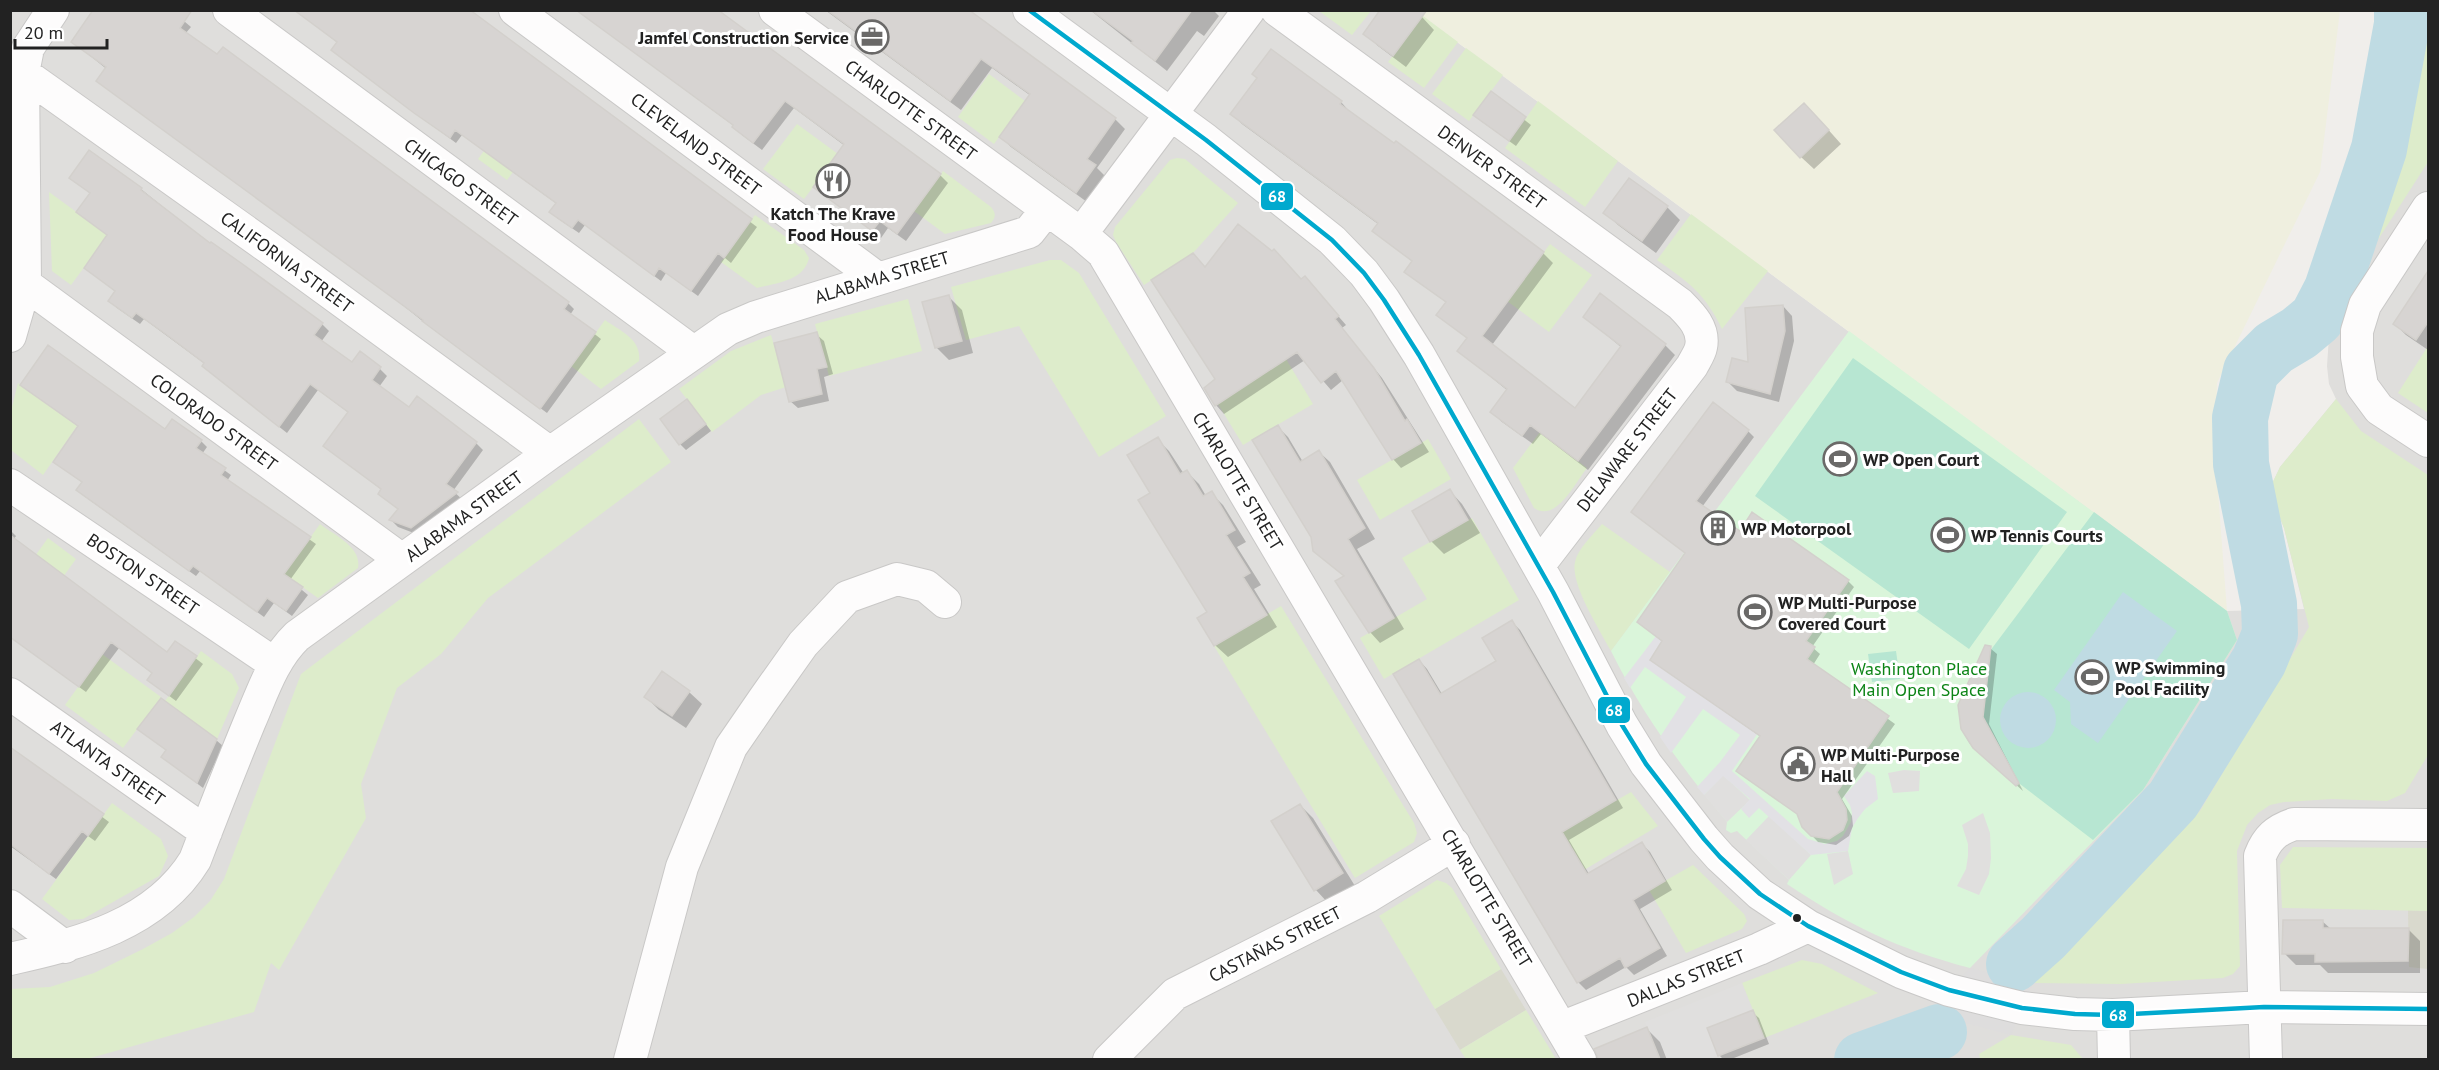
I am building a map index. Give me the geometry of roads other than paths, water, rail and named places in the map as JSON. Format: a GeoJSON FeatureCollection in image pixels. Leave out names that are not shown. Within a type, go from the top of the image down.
{"type":"FeatureCollection","features":[{"type":"Feature","properties":{"kind":"street"},"geometry":{"type":"LineString","coordinates":[[10,336],[25,284],[23,73],[28,48],[53,10]]}},
{"type":"Feature","properties":{"kind":"street","name":"CHICAGO STREET"},"geometry":{"type":"LineString","coordinates":[[229,10],[693,352]]}},
{"type":"Feature","properties":{"kind":"street","name":"CLEVELAND STREET"},"geometry":{"type":"LineString","coordinates":[[515,10],[877,278]]}},
{"type":"Feature","properties":{"kind":"street","name":"CHARLOTTE STREET"},"geometry":{"type":"LineString","coordinates":[[775,10],[1081,234],[1103,253],[1580,1059]]}},
{"type":"Feature","properties":{"kind":"street"},"geometry":{"type":"LineString","coordinates":[[1029,10],[1206,140],[1332,240],[1364,273],[1408,336],[1539,565],[1622,725],[1666,793],[1714,851],[1760,894],[1808,926],[1901,972],[1949,990],[2022,1008],[2075,1014],[2113,1015],[2264,1007],[2428,1010]]}},
{"type":"Feature","properties":{"kind":"street"},"geometry":{"type":"LineString","coordinates":[[1081,234],[1249,10]]}},
{"type":"Feature","properties":{"kind":"street","name":"DENVER STREET"},"geometry":{"type":"LineString","coordinates":[[1277,10],[1680,304],[1693,317],[1700,330]]}},
{"type":"Feature","properties":{"kind":"street","name":"CALIFORNIA STREET"},"geometry":{"type":"LineString","coordinates":[[23,73],[269,248],[550,453]]}},
{"type":"Feature","properties":{"kind":"street"},"geometry":{"type":"LineString","coordinates":[[2428,208],[2365,305],[2357,331],[2356,357],[2361,386],[2379,409],[2428,441]]}},
{"type":"Feature","properties":{"kind":"street","name":"ALABAMA STREET"},"geometry":{"type":"LineString","coordinates":[[10,959],[95,938],[138,915],[174,888],[195,860],[275,664],[285,648],[297,636],[402,560],[728,329],[756,317],[877,278],[1029,232],[1047,209]]}},
{"type":"Feature","properties":{"kind":"street","name":"COLORADO STREET"},"geometry":{"type":"LineString","coordinates":[[25,284],[402,560]]}},
{"type":"Feature","properties":{"kind":"street","name":"DELAWARE STREET"},"geometry":{"type":"LineString","coordinates":[[1539,565],[1692,366],[1701,347],[1700,330]]}},
{"type":"Feature","properties":{"kind":"street","name":"BOSTON STREET"},"geometry":{"type":"LineString","coordinates":[[10,484],[275,664]]}},
{"type":"Feature","properties":{"kind":"street"},"geometry":{"type":"LineString","coordinates":[[630,1059],[682,867],[730,747],[803,644],[847,597],[897,579],[926,586],[945,602]]}},
{"type":"Feature","properties":{"kind":"street","name":"ATLANTA STREET"},"geometry":{"type":"LineString","coordinates":[[10,694],[206,832]]}},
{"type":"Feature","properties":{"kind":"street"},"geometry":{"type":"LineString","coordinates":[[2266,1059],[2260,856],[2271,836],[2280,829],[2294,824],[2423,816]]}},
{"type":"Feature","properties":{"kind":"street","name":"CASTAÑAS STREET"},"geometry":{"type":"LineString","coordinates":[[1109,1059],[1175,994],[1367,897],[1454,844]]}},
{"type":"Feature","properties":{"kind":"street"},"geometry":{"type":"LineString","coordinates":[[10,906],[65,947]]}},
{"type":"Feature","properties":{"kind":"street","name":"DALLAS STREET"},"geometry":{"type":"LineString","coordinates":[[1563,1027],[1758,949],[1808,926]]}},
{"type":"Feature","properties":{"kind":"street"},"geometry":{"type":"LineString","coordinates":[[2113,1015],[2114,1059]]}},
{"type":"Feature","properties":{"kind":"water"},"geometry":{"type":"Polygon","coordinates":[[[2123,592],[2177,631],[2098,743],[2071,724],[2070,702],[2054,690],[2123,592]]]}},
{"type":"Feature","properties":{"kind":"water"},"geometry":{"type":"Polygon","coordinates":[[[2028,692],[2043,697],[2051,705],[2056,720],[2051,735],[2043,743],[2028,748],[2013,743],[2005,735],[2000,720],[2005,705],[2013,697],[2028,692]]]}},
{"type":"Feature","properties":{"kind":"waterway"},"geometry":{"type":"LineString","coordinates":[[2014,964],[2043,938],[2173,800],[2259,661],[2270,634],[2269,604],[2241,464],[2240,418],[2251,371],[2274,348],[2299,333],[2317,318],[2332,289],[2379,149],[2402,24],[2402,10]]}},
{"type":"Feature","properties":{"kind":"waterway"},"geometry":{"type":"LineString","coordinates":[[1862,1060],[1939,1032]]}},
{"type":"Feature","properties":{"kind":"place","name":"Jamfel Construction Service"},"geometry":{"type":"Point","coordinates":[872,37]}},
{"type":"Feature","properties":{"kind":"place","name":"Katch The Krave Food House"},"geometry":{"type":"Point","coordinates":[833,181]}},
{"type":"Feature","properties":{"kind":"place","name":"WP Open Court"},"geometry":{"type":"Point","coordinates":[1840,459]}},
{"type":"Feature","properties":{"kind":"place","name":"WP Motorpool"},"geometry":{"type":"Point","coordinates":[1718,528]}},
{"type":"Feature","properties":{"kind":"place","name":"WP Tennis Courts"},"geometry":{"type":"Point","coordinates":[1948,535]}},
{"type":"Feature","properties":{"kind":"place","name":"WP Multi-Purpose Covered Court"},"geometry":{"type":"Point","coordinates":[1755,612]}},
{"type":"Feature","properties":{"kind":"place","name":"WP Swimming Pool Facility"},"geometry":{"type":"Point","coordinates":[2092,677]}},
{"type":"Feature","properties":{"kind":"place","name":"WP Multi-Purpose Hall"},"geometry":{"type":"Point","coordinates":[1798,764]}},
{"type":"Feature","properties":{"kind":"park label","name":"Washington Place Main Open Space"},"geometry":{"type":"Point","coordinates":[1919,678]}}]}
